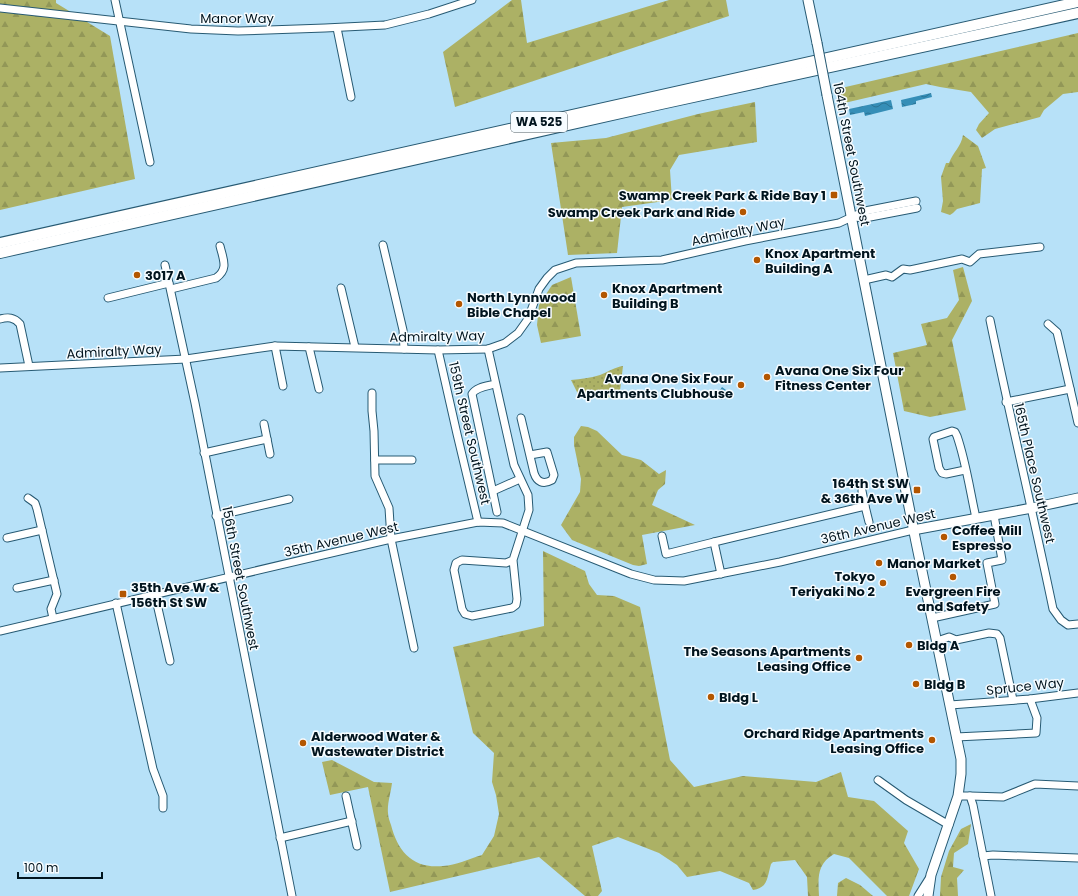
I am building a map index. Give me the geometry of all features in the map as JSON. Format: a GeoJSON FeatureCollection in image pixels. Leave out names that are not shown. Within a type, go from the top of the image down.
{"type":"FeatureCollection","features":[{"type":"Feature","properties":{"kind":"highway","name":"WA 525"},"geometry":{"type":"LineString","coordinates":[[0,243],[1078,2]]}},
{"type":"Feature","properties":{"kind":"highway","name":"WA 525"},"geometry":{"type":"LineString","coordinates":[[0,253],[654,106],[1078,13]]}},
{"type":"Feature","properties":{"kind":"main road","name":"164th Street Southwest"},"geometry":{"type":"LineString","coordinates":[[808,0],[960,759],[961,774],[958,796],[931,875],[928,896]]}},
{"type":"Feature","properties":{"kind":"main road","name":"36th Avenue West"},"geometry":{"type":"LineString","coordinates":[[913,530],[1078,498]]}},
{"type":"Feature","properties":{"kind":"street"},"geometry":{"type":"LineString","coordinates":[[115,0],[150,162]]}},
{"type":"Feature","properties":{"kind":"street","name":"Manor Way"},"geometry":{"type":"LineString","coordinates":[[0,8],[120,22],[223,31],[337,28],[385,25],[429,14],[472,0]]}},
{"type":"Feature","properties":{"kind":"street"},"geometry":{"type":"LineString","coordinates":[[337,28],[351,97]]}},
{"type":"Feature","properties":{"kind":"street","name":"Admiralty Way"},"geometry":{"type":"LineString","coordinates":[[0,368],[186,359],[275,346],[355,347],[404,350],[488,349],[505,342],[518,333],[528,319],[539,289],[555,270],[566,266],[576,263],[662,260],[751,240],[839,223],[852,217],[865,218],[917,204]]}},
{"type":"Feature","properties":{"kind":"street"},"geometry":{"type":"LineString","coordinates":[[383,244],[403,330],[404,350]]}},
{"type":"Feature","properties":{"kind":"street"},"geometry":{"type":"LineString","coordinates":[[108,298],[216,278],[221,274],[224,267],[220,246]]}},
{"type":"Feature","properties":{"kind":"street"},"geometry":{"type":"LineString","coordinates":[[864,280],[886,275],[892,277],[903,269],[910,270],[962,260],[970,262],[979,254],[1040,247]]}},
{"type":"Feature","properties":{"kind":"street","name":"156th Street Southwest"},"geometry":{"type":"LineString","coordinates":[[165,264],[186,359],[292,896]]}},
{"type":"Feature","properties":{"kind":"street"},"geometry":{"type":"LineString","coordinates":[[341,288],[355,347]]}},
{"type":"Feature","properties":{"kind":"street"},"geometry":{"type":"LineString","coordinates":[[0,319],[7,317],[16,320],[20,324],[30,366]]}},
{"type":"Feature","properties":{"kind":"street","name":"165th Place Southwest"},"geometry":{"type":"LineString","coordinates":[[990,320],[1006,402],[1032,508],[1053,609],[1061,620],[1068,625],[1078,624]]}},
{"type":"Feature","properties":{"kind":"street"},"geometry":{"type":"LineString","coordinates":[[1048,324],[1058,332],[1078,423]]}},
{"type":"Feature","properties":{"kind":"street"},"geometry":{"type":"LineString","coordinates":[[275,346],[283,386]]}},
{"type":"Feature","properties":{"kind":"street"},"geometry":{"type":"LineString","coordinates":[[310,347],[319,389]]}},
{"type":"Feature","properties":{"kind":"street"},"geometry":{"type":"LineString","coordinates":[[488,349],[514,465],[528,496],[529,510],[521,530],[513,560],[517,599],[516,605],[512,608],[472,616],[465,614],[462,609],[454,570],[456,563],[462,560],[506,563],[513,560]]}},
{"type":"Feature","properties":{"kind":"street","name":"159th Street Southwest"},"geometry":{"type":"LineString","coordinates":[[438,350],[478,522]]}},
{"type":"Feature","properties":{"kind":"street"},"geometry":{"type":"LineString","coordinates":[[495,384],[473,391],[472,394],[497,512]]}},
{"type":"Feature","properties":{"kind":"street"},"geometry":{"type":"LineString","coordinates":[[1006,402],[1070,389]]}},
{"type":"Feature","properties":{"kind":"street"},"geometry":{"type":"LineString","coordinates":[[372,393],[375,476],[389,508],[390,539],[414,648]]}},
{"type":"Feature","properties":{"kind":"street"},"geometry":{"type":"LineString","coordinates":[[521,418],[530,455],[536,478],[538,481],[543,482],[552,480],[554,475],[547,452],[530,455]]}},
{"type":"Feature","properties":{"kind":"street"},"geometry":{"type":"LineString","coordinates":[[264,424],[270,454]]}},
{"type":"Feature","properties":{"kind":"street"},"geometry":{"type":"LineString","coordinates":[[965,470],[946,474],[940,471],[933,439],[936,435],[952,431],[955,432],[959,440],[976,518]]}},
{"type":"Feature","properties":{"kind":"street"},"geometry":{"type":"LineString","coordinates":[[204,453],[267,439]]}},
{"type":"Feature","properties":{"kind":"street"},"geometry":{"type":"LineString","coordinates":[[375,460],[412,460]]}},
{"type":"Feature","properties":{"kind":"street"},"geometry":{"type":"LineString","coordinates":[[493,491],[520,479]]}},
{"type":"Feature","properties":{"kind":"street"},"geometry":{"type":"LineString","coordinates":[[862,491],[869,522]]}},
{"type":"Feature","properties":{"kind":"street"},"geometry":{"type":"LineString","coordinates":[[28,498],[35,504],[54,580],[57,594],[51,609],[54,618]]}},
{"type":"Feature","properties":{"kind":"street"},"geometry":{"type":"LineString","coordinates":[[216,516],[289,500]]}},
{"type":"Feature","properties":{"kind":"street"},"geometry":{"type":"LineString","coordinates":[[662,536],[666,554],[865,506]]}},
{"type":"Feature","properties":{"kind":"street"},"geometry":{"type":"LineString","coordinates":[[932,618],[995,604],[987,563],[1002,560],[994,515]]}},
{"type":"Feature","properties":{"kind":"street","name":"35th Avenue West"},"geometry":{"type":"LineString","coordinates":[[0,631],[390,539],[478,522],[503,523],[631,574],[654,580],[684,581]]}},
{"type":"Feature","properties":{"kind":"street"},"geometry":{"type":"LineString","coordinates":[[7,538],[42,530]]}},
{"type":"Feature","properties":{"kind":"street","name":"36th Avenue West"},"geometry":{"type":"LineString","coordinates":[[684,581],[831,550],[913,530]]}},
{"type":"Feature","properties":{"kind":"street"},"geometry":{"type":"LineString","coordinates":[[714,542],[721,574]]}},
{"type":"Feature","properties":{"kind":"street"},"geometry":{"type":"LineString","coordinates":[[16,588],[54,580]]}},
{"type":"Feature","properties":{"kind":"street"},"geometry":{"type":"LineString","coordinates":[[155,595],[170,661]]}},
{"type":"Feature","properties":{"kind":"street"},"geometry":{"type":"LineString","coordinates":[[116,603],[153,769],[163,796],[164,808]]}},
{"type":"Feature","properties":{"kind":"street"},"geometry":{"type":"LineString","coordinates":[[937,641],[949,637],[956,640],[989,633],[997,634],[1000,638],[1013,700]]}},
{"type":"Feature","properties":{"kind":"street","name":"Spruce Way"},"geometry":{"type":"LineString","coordinates":[[950,705],[1030,699],[1078,693]]}},
{"type":"Feature","properties":{"kind":"street"},"geometry":{"type":"LineString","coordinates":[[956,737],[1036,733],[1037,718],[1030,699]]}},
{"type":"Feature","properties":{"kind":"street"},"geometry":{"type":"LineString","coordinates":[[878,780],[906,800],[949,825]]}},
{"type":"Feature","properties":{"kind":"street"},"geometry":{"type":"LineString","coordinates":[[958,796],[1003,797],[1035,784],[1078,786]]}},
{"type":"Feature","properties":{"kind":"street"},"geometry":{"type":"LineString","coordinates":[[346,796],[357,846]]}},
{"type":"Feature","properties":{"kind":"street"},"geometry":{"type":"LineString","coordinates":[[970,796],[991,896]]}},
{"type":"Feature","properties":{"kind":"street"},"geometry":{"type":"LineString","coordinates":[[280,838],[352,821]]}},
{"type":"Feature","properties":{"kind":"street"},"geometry":{"type":"LineString","coordinates":[[983,856],[993,855],[1078,858]]}},
{"type":"Feature","properties":{"kind":"street"},"geometry":{"type":"LineString","coordinates":[[918,896],[931,875]]}},
{"type":"Feature","properties":{"kind":"green space"},"geometry":{"type":"Polygon","coordinates":[[[0,0],[56,0],[56,3],[110,36],[135,179],[0,210],[0,0]]]}},
{"type":"Feature","properties":{"kind":"green space"},"geometry":{"type":"Polygon","coordinates":[[[512,0],[521,0],[527,43],[669,0],[726,0],[729,16],[455,107],[443,52],[512,0]]]}},
{"type":"Feature","properties":{"kind":"green space"},"geometry":{"type":"Polygon","coordinates":[[[1078,33],[1078,92],[1063,94],[1044,110],[1040,117],[995,129],[982,138],[976,130],[979,124],[989,113],[971,92],[926,84],[840,104],[837,89],[1078,33]]]}},
{"type":"Feature","properties":{"kind":"green space"},"geometry":{"type":"Polygon","coordinates":[[[755,102],[757,142],[679,155],[670,170],[672,200],[622,207],[617,253],[568,255],[551,143],[606,138],[698,114],[755,102]]]}},
{"type":"Feature","properties":{"kind":"green space"},"geometry":{"type":"Polygon","coordinates":[[[963,135],[978,146],[986,168],[982,169],[980,203],[957,209],[950,215],[941,212],[943,201],[941,177],[946,163],[949,163],[961,143],[963,135]]]}},
{"type":"Feature","properties":{"kind":"green space"},"geometry":{"type":"Polygon","coordinates":[[[963,267],[972,301],[952,340],[966,410],[930,417],[904,411],[893,353],[927,345],[921,324],[947,318],[959,300],[953,270],[963,267]]]}},
{"type":"Feature","properties":{"kind":"green space"},"geometry":{"type":"Polygon","coordinates":[[[571,277],[581,336],[541,343],[537,325],[539,305],[552,285],[571,277]]]}},
{"type":"Feature","properties":{"kind":"green space"},"geometry":{"type":"Polygon","coordinates":[[[623,366],[619,399],[587,394],[579,396],[571,380],[596,376],[623,366]]]}},
{"type":"Feature","properties":{"kind":"green space"},"geometry":{"type":"Polygon","coordinates":[[[581,426],[597,431],[622,455],[641,460],[659,474],[666,470],[665,484],[658,490],[652,505],[695,525],[642,535],[647,564],[639,566],[633,565],[572,540],[561,525],[580,492],[581,479],[574,445],[574,437],[581,426]]]}},
{"type":"Feature","properties":{"kind":"green space"},"geometry":{"type":"Polygon","coordinates":[[[543,551],[585,571],[589,584],[597,595],[614,596],[640,607],[670,760],[694,787],[743,776],[816,782],[841,772],[848,797],[874,801],[908,831],[904,843],[919,869],[909,896],[887,896],[849,858],[834,854],[824,862],[820,872],[819,896],[808,896],[807,877],[795,860],[773,862],[764,885],[753,890],[749,883],[720,871],[687,877],[677,865],[659,853],[618,837],[592,846],[602,891],[598,896],[585,896],[539,857],[390,892],[368,787],[330,795],[322,762],[332,760],[374,782],[392,783],[388,815],[394,835],[408,857],[423,865],[443,866],[482,855],[494,836],[499,814],[492,782],[494,753],[473,733],[453,647],[544,626],[543,551]]]}},
{"type":"Feature","properties":{"kind":"green space"},"geometry":{"type":"Polygon","coordinates":[[[971,824],[968,844],[954,853],[953,867],[964,870],[957,878],[958,896],[940,896],[941,877],[949,851],[961,829],[971,824]]]}},
{"type":"Feature","properties":{"kind":"green space"},"geometry":{"type":"Polygon","coordinates":[[[846,878],[860,885],[873,896],[837,896],[838,883],[846,878]]]}},
{"type":"Feature","properties":{"kind":"water"},"geometry":{"type":"Polygon","coordinates":[[[931,93],[932,97],[916,101],[916,104],[902,107],[901,100],[931,93]]]}},
{"type":"Feature","properties":{"kind":"water"},"geometry":{"type":"Polygon","coordinates":[[[891,100],[893,109],[865,116],[864,112],[850,115],[849,109],[891,100]]]}},
{"type":"Feature","properties":{"kind":"water"},"geometry":{"type":"Polygon","coordinates":[[[722,387],[726,390],[722,400],[716,396],[722,387]]]}},
{"type":"Feature","properties":{"kind":"place","name":"Swamp Creek Park & Ride Bay 1"},"geometry":{"type":"Point","coordinates":[834,195]}},
{"type":"Feature","properties":{"kind":"place","name":"Swamp Creek Park and Ride"},"geometry":{"type":"Point","coordinates":[743,212]}},
{"type":"Feature","properties":{"kind":"place","name":"Knox Apartment Building A"},"geometry":{"type":"Point","coordinates":[757,260]}},
{"type":"Feature","properties":{"kind":"place","name":"3017 A"},"geometry":{"type":"Point","coordinates":[137,275]}},
{"type":"Feature","properties":{"kind":"place","name":"Knox Apartment Building B"},"geometry":{"type":"Point","coordinates":[604,295]}},
{"type":"Feature","properties":{"kind":"place","name":"North Lynnwood Bible Chapel"},"geometry":{"type":"Point","coordinates":[459,304]}},
{"type":"Feature","properties":{"kind":"place","name":"Avana One Six Four Fitness Center"},"geometry":{"type":"Point","coordinates":[767,377]}},
{"type":"Feature","properties":{"kind":"place","name":"Avana One Six Four Apartments Clubhouse"},"geometry":{"type":"Point","coordinates":[741,385]}},
{"type":"Feature","properties":{"kind":"place","name":"164th St SW & 36th Ave W"},"geometry":{"type":"Point","coordinates":[917,490]}},
{"type":"Feature","properties":{"kind":"place","name":"Coffee Mill Espresso"},"geometry":{"type":"Point","coordinates":[944,537]}},
{"type":"Feature","properties":{"kind":"place","name":"Manor Market"},"geometry":{"type":"Point","coordinates":[879,563]}},
{"type":"Feature","properties":{"kind":"place","name":"Evergreen Fire and Safety"},"geometry":{"type":"Point","coordinates":[953,577]}},
{"type":"Feature","properties":{"kind":"place","name":"Tokyo Teriyaki No 2"},"geometry":{"type":"Point","coordinates":[883,583]}},
{"type":"Feature","properties":{"kind":"place","name":"35th Ave W & 156th St SW"},"geometry":{"type":"Point","coordinates":[123,594]}},
{"type":"Feature","properties":{"kind":"place","name":"Bldg A"},"geometry":{"type":"Point","coordinates":[909,645]}},
{"type":"Feature","properties":{"kind":"place","name":"The Seasons Apartments Leasing Office"},"geometry":{"type":"Point","coordinates":[859,658]}},
{"type":"Feature","properties":{"kind":"place","name":"Bldg B"},"geometry":{"type":"Point","coordinates":[916,684]}},
{"type":"Feature","properties":{"kind":"place","name":"Bldg L"},"geometry":{"type":"Point","coordinates":[711,697]}},
{"type":"Feature","properties":{"kind":"place","name":"Orchard Ridge Apartments Leasing Office"},"geometry":{"type":"Point","coordinates":[932,740]}},
{"type":"Feature","properties":{"kind":"place","name":"Alderwood Water & Wastewater District"},"geometry":{"type":"Point","coordinates":[303,743]}}]}
